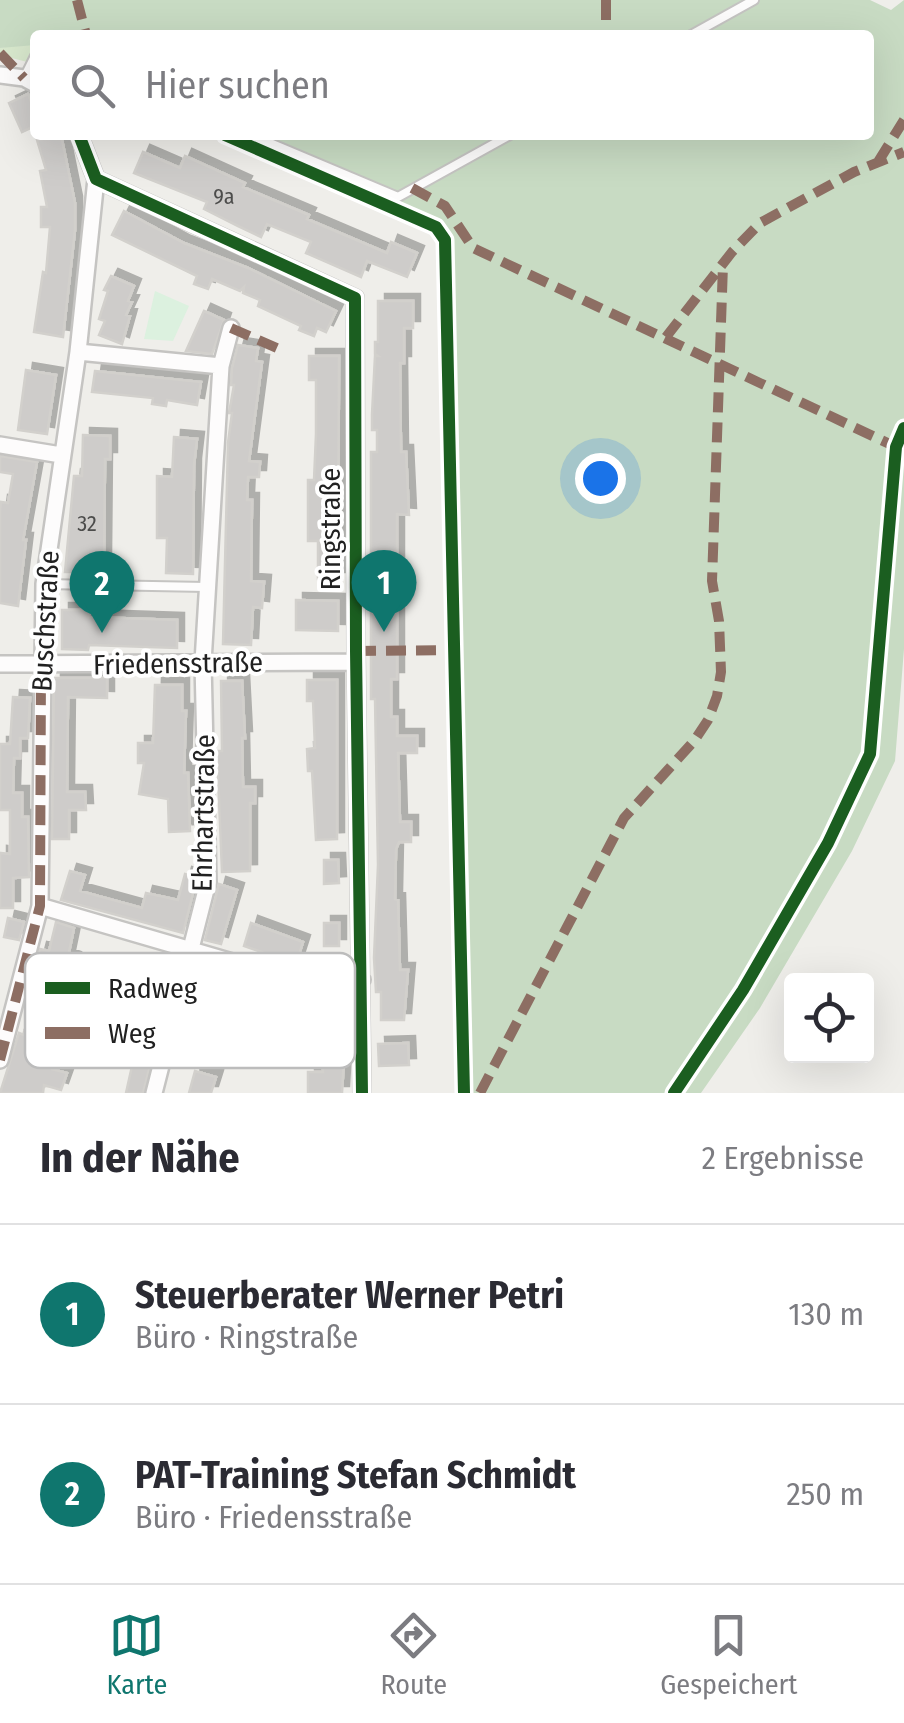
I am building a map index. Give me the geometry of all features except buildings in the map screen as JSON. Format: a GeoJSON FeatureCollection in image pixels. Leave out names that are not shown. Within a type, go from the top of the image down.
{"type":"FeatureCollection","features":[{"type":"Feature","properties":{"kind":"street"},"geometry":{"type":"LineString","coordinates":[[0,74],[29,81]]}},
{"type":"Feature","properties":{"kind":"street"},"geometry":{"type":"LineString","coordinates":[[81,140],[96,179]]}},
{"type":"Feature","properties":{"kind":"street","name":"Buschstraße"},"geometry":{"type":"LineString","coordinates":[[28,953],[40,906],[44,584],[78,352],[96,179]]}},
{"type":"Feature","properties":{"kind":"street","name":"Ringstraße"},"geometry":{"type":"LineString","coordinates":[[96,179],[355,298],[362,1093]]}},
{"type":"Feature","properties":{"kind":"street","name":"Ehrhartstraße"},"geometry":{"type":"LineString","coordinates":[[189,953],[208,882],[202,662],[220,366],[231,328]]}},
{"type":"Feature","properties":{"kind":"street"},"geometry":{"type":"LineString","coordinates":[[78,352],[220,366]]}},
{"type":"Feature","properties":{"kind":"street"},"geometry":{"type":"LineString","coordinates":[[0,445],[61,454]]}},
{"type":"Feature","properties":{"kind":"street","name":"Friedensstraße"},"geometry":{"type":"LineString","coordinates":[[0,664],[356,662]]}},
{"type":"Feature","properties":{"kind":"street"},"geometry":{"type":"LineString","coordinates":[[40,906],[203,953]]}},
{"type":"Feature","properties":{"kind":"street","name":"Buschstraße"},"geometry":{"type":"LineString","coordinates":[[0,1060],[25,964]]}},
{"type":"Feature","properties":{"kind":"street"},"geometry":{"type":"LineString","coordinates":[[355,981],[362,980]]}},
{"type":"Feature","properties":{"kind":"street","name":"Ehrhartstraße"},"geometry":{"type":"LineString","coordinates":[[154,1093],[160,1068]]}},
{"type":"Feature","properties":{"kind":"lane"},"geometry":{"type":"LineString","coordinates":[[700,30],[754,0]]}},
{"type":"Feature","properties":{"kind":"lane"},"geometry":{"type":"LineString","coordinates":[[262,140],[398,197],[501,140]]}},
{"type":"Feature","properties":{"kind":"lane"},"geometry":{"type":"LineString","coordinates":[[44,584],[206,586]]}},
{"type":"Feature","properties":{"kind":"green space"},"geometry":{"type":"Polygon","coordinates":[[[0,0],[870,0],[891,10],[904,0],[904,649],[895,761],[852,851],[760,1008],[701,1093],[465,1093],[440,235],[223,140],[874,140],[874,30],[30,30],[30,45],[0,48],[0,0]]]}},
{"type":"Feature","properties":{"kind":"green space"},"geometry":{"type":"Polygon","coordinates":[[[30,44],[30,63],[0,55],[0,48],[30,44]]]}},
{"type":"Feature","properties":{"kind":"green space"},"geometry":{"type":"Polygon","coordinates":[[[155,291],[189,306],[173,341],[144,339],[155,291]]]}},
{"type":"Feature","properties":{"kind":"marked path"},"geometry":{"type":"LineString","coordinates":[[77,0],[85,30]]}},
{"type":"Feature","properties":{"kind":"marked path"},"geometry":{"type":"LineString","coordinates":[[606,0],[606,30]]}},
{"type":"Feature","properties":{"kind":"marked path"},"geometry":{"type":"LineString","coordinates":[[0,53],[24,78]]}},
{"type":"Feature","properties":{"kind":"marked path"},"geometry":{"type":"LineString","coordinates":[[878,162],[904,120]]}},
{"type":"Feature","properties":{"kind":"marked path"},"geometry":{"type":"LineString","coordinates":[[666,337],[732,252],[760,223],[854,172],[904,152]]}},
{"type":"Feature","properties":{"kind":"marked path"},"geometry":{"type":"LineString","coordinates":[[412,188],[445,206],[473,248],[896,447]]}},
{"type":"Feature","properties":{"kind":"marked path"},"geometry":{"type":"LineString","coordinates":[[480,1093],[624,818],[694,741],[717,696],[721,672],[719,621],[712,581],[723,265]]}},
{"type":"Feature","properties":{"kind":"marked path"},"geometry":{"type":"LineString","coordinates":[[231,328],[279,349]]}},
{"type":"Feature","properties":{"kind":"marked path"},"geometry":{"type":"LineString","coordinates":[[356,651],[455,650]]}},
{"type":"Feature","properties":{"kind":"marked path"},"geometry":{"type":"LineString","coordinates":[[28,953],[40,906],[41,665]]}},
{"type":"Feature","properties":{"kind":"marked path"},"geometry":{"type":"LineString","coordinates":[[0,1060],[25,964]]}},
{"type":"Feature","properties":{"kind":"cycle path"},"geometry":{"type":"LineString","coordinates":[[81,140],[96,179],[355,298],[362,1093]]}},
{"type":"Feature","properties":{"kind":"cycle path"},"geometry":{"type":"LineString","coordinates":[[236,140],[436,227],[445,240],[464,1093]]}},
{"type":"Feature","properties":{"kind":"cycle path"},"geometry":{"type":"LineString","coordinates":[[674,1093],[743,990],[828,843],[870,754],[896,447],[904,428]]}},
{"type":"Feature","properties":{"kind":"place","name":"Steuerberater Werner Petri"},"geometry":{"type":"Point","coordinates":[384,632]}},
{"type":"Feature","properties":{"kind":"place","name":"PAT-Training Stefan Schmidt"},"geometry":{"type":"Point","coordinates":[102,633]}}]}
